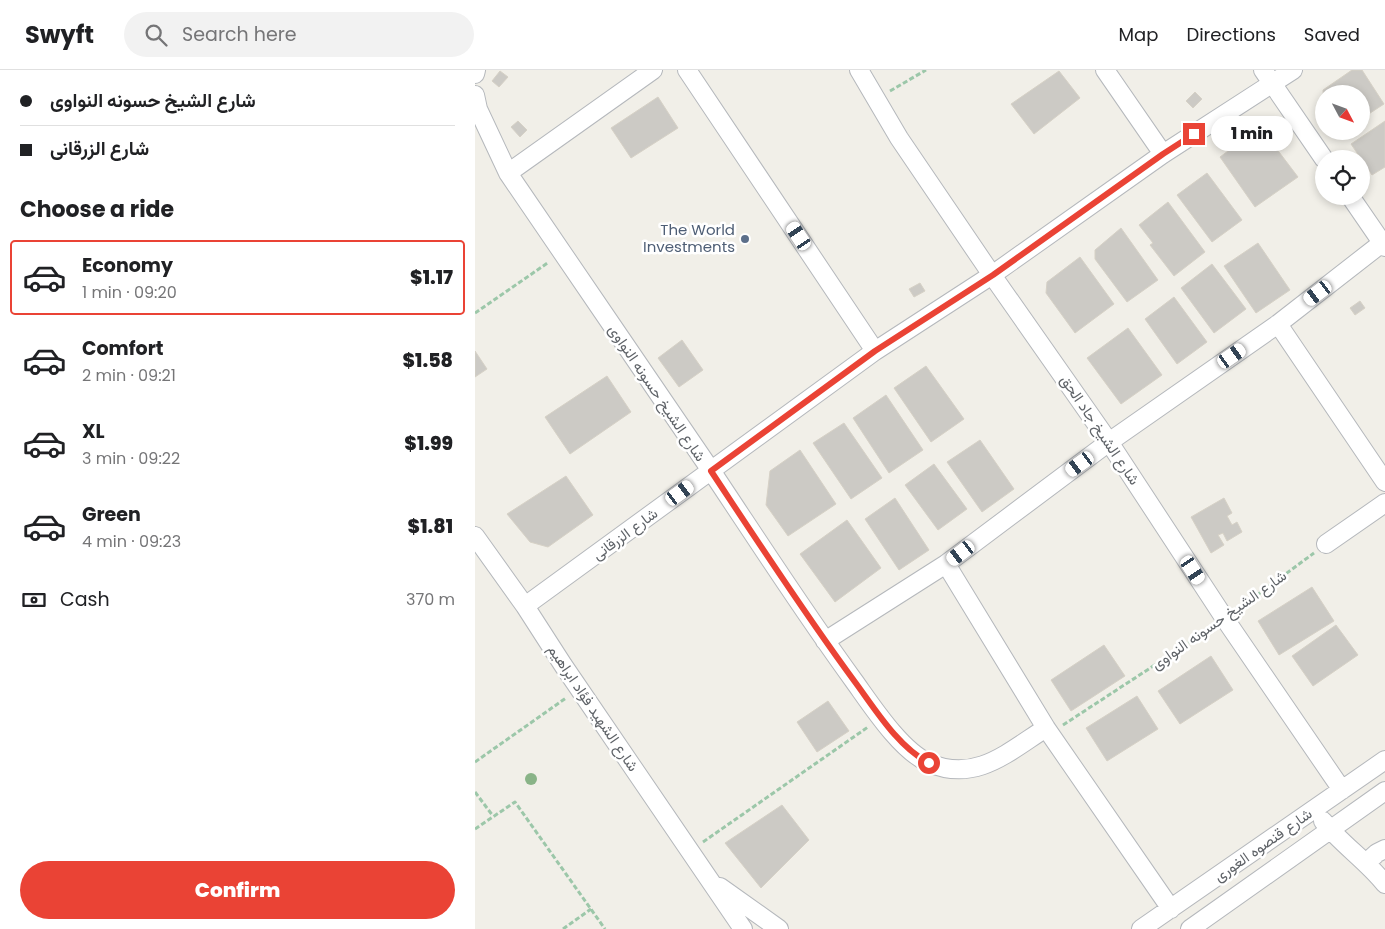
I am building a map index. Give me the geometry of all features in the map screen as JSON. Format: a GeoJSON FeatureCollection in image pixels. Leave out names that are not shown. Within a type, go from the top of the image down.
{"type":"FeatureCollection","features":[{"type":"Feature","properties":{"kind":"street"},"geometry":{"type":"LineString","coordinates":[[475,74],[476,70]]}},
{"type":"Feature","properties":{"kind":"street"},"geometry":{"type":"LineString","coordinates":[[508,173],[653,70]]}},
{"type":"Feature","properties":{"kind":"street","name":"شارع الشيخ جاد الحق"},"geometry":{"type":"LineString","coordinates":[[859,70],[899,138],[1109,442],[1225,619],[1342,790]]}},
{"type":"Feature","properties":{"kind":"street"},"geometry":{"type":"LineString","coordinates":[[873,70],[874,96]]}},
{"type":"Feature","properties":{"kind":"street"},"geometry":{"type":"LineString","coordinates":[[1105,70],[1163,154]]}},
{"type":"Feature","properties":{"kind":"street","name":"شارع الزرقانى"},"geometry":{"type":"LineString","coordinates":[[525,606],[875,351],[993,275],[1268,77],[1293,70]]}},
{"type":"Feature","properties":{"kind":"street"},"geometry":{"type":"LineString","coordinates":[[694,73],[875,351]]}},
{"type":"Feature","properties":{"kind":"street"},"geometry":{"type":"LineString","coordinates":[[1268,77],[1318,150]]}},
{"type":"Feature","properties":{"kind":"street","name":"شارع الشيخ حسونه النواوى"},"geometry":{"type":"LineString","coordinates":[[475,95],[478,108],[508,173],[825,640],[881,718],[909,750],[919,758],[951,770],[966,770],[979,767],[994,760],[1048,731]]}},
{"type":"Feature","properties":{"kind":"street"},"geometry":{"type":"LineString","coordinates":[[825,640],[947,564],[1109,442],[1278,324],[1384,245],[1356,205]]}},
{"type":"Feature","properties":{"kind":"street"},"geometry":{"type":"LineString","coordinates":[[1278,324],[1385,482]]}},
{"type":"Feature","properties":{"kind":"street"},"geometry":{"type":"LineString","coordinates":[[1326,544],[1385,503]]}},
{"type":"Feature","properties":{"kind":"street","name":"شارع الشهيد فؤاد ابراهيم"},"geometry":{"type":"LineString","coordinates":[[475,536],[525,606],[579,689],[743,929]]}},
{"type":"Feature","properties":{"kind":"street"},"geometry":{"type":"LineString","coordinates":[[947,564],[1048,731],[1171,909]]}},
{"type":"Feature","properties":{"kind":"street"},"geometry":{"type":"LineString","coordinates":[[1378,765],[1385,789]]}},
{"type":"Feature","properties":{"kind":"street","name":"شارع قنصوه الغورى"},"geometry":{"type":"LineString","coordinates":[[1141,929],[1378,765]]}},
{"type":"Feature","properties":{"kind":"street","name":"شارع قنصوه الغورى"},"geometry":{"type":"LineString","coordinates":[[1190,929],[1385,789]]}},
{"type":"Feature","properties":{"kind":"street"},"geometry":{"type":"LineString","coordinates":[[1313,809],[1330,830],[1366,863],[1385,884]]}},
{"type":"Feature","properties":{"kind":"street"},"geometry":{"type":"LineString","coordinates":[[1366,863],[1377,853],[1385,849]]}},
{"type":"Feature","properties":{"kind":"street","name":"شارع الشهيد فؤاد ابراهيم"},"geometry":{"type":"LineString","coordinates":[[711,880],[758,916],[779,929]]}},
{"type":"Feature","properties":{"kind":"path"},"geometry":{"type":"LineString","coordinates":[[874,96],[926,70]]}},
{"type":"Feature","properties":{"kind":"path"},"geometry":{"type":"LineString","coordinates":[[475,313],[562,253]]}},
{"type":"Feature","properties":{"kind":"path","name":"شارع الشيخ حسونه النواوى"},"geometry":{"type":"LineString","coordinates":[[1048,731],[1225,619],[1326,544]]}},
{"type":"Feature","properties":{"kind":"path"},"geometry":{"type":"LineString","coordinates":[[475,762],[579,689]]}},
{"type":"Feature","properties":{"kind":"path"},"geometry":{"type":"LineString","coordinates":[[690,850],[881,718]]}},
{"type":"Feature","properties":{"kind":"path"},"geometry":{"type":"LineString","coordinates":[[475,792],[493,816]]}},
{"type":"Feature","properties":{"kind":"path"},"geometry":{"type":"LineString","coordinates":[[475,829],[515,802],[605,929]]}},
{"type":"Feature","properties":{"kind":"path"},"geometry":{"type":"LineString","coordinates":[[563,929],[591,909]]}},
{"type":"Feature","properties":{"kind":"path"},"geometry":{"type":"LineString","coordinates":[[569,925],[572,929]]}},
{"type":"Feature","properties":{"kind":"building"},"geometry":{"type":"Polygon","coordinates":[[[1352,70],[1362,70],[1384,104],[1370,113],[1370,85],[1330,85],[1352,70]]]}},
{"type":"Feature","properties":{"kind":"building"},"geometry":{"type":"Polygon","coordinates":[[[500,71],[508,77],[499,87],[492,81],[500,71]]]}},
{"type":"Feature","properties":{"kind":"building"},"geometry":{"type":"Polygon","coordinates":[[[1059,71],[1080,98],[1034,134],[1011,104],[1059,71]]]}},
{"type":"Feature","properties":{"kind":"building"},"geometry":{"type":"Polygon","coordinates":[[[1195,92],[1202,99],[1193,108],[1186,101],[1195,92]]]}},
{"type":"Feature","properties":{"kind":"building"},"geometry":{"type":"Polygon","coordinates":[[[658,97],[678,128],[631,158],[611,128],[658,97]]]}},
{"type":"Feature","properties":{"kind":"building"},"geometry":{"type":"Polygon","coordinates":[[[518,121],[527,130],[520,137],[511,127],[518,121]]]}},
{"type":"Feature","properties":{"kind":"building"},"geometry":{"type":"Polygon","coordinates":[[[1385,121],[1385,167],[1372,175],[1370,172],[1370,150],[1355,150],[1351,144],[1357,140],[1370,140],[1370,131],[1385,121]]]}},
{"type":"Feature","properties":{"kind":"building"},"geometry":{"type":"Polygon","coordinates":[[[1244,139],[1273,144],[1298,177],[1255,207],[1220,157],[1244,139]]]}},
{"type":"Feature","properties":{"kind":"building"},"geometry":{"type":"Polygon","coordinates":[[[1207,173],[1242,220],[1212,242],[1177,195],[1207,173]]]}},
{"type":"Feature","properties":{"kind":"building"},"geometry":{"type":"Polygon","coordinates":[[[1168,202],[1205,252],[1174,276],[1150,245],[1153,243],[1139,225],[1168,202]]]}},
{"type":"Feature","properties":{"kind":"building"},"geometry":{"type":"Polygon","coordinates":[[[1121,228],[1158,280],[1127,302],[1095,259],[1095,250],[1121,228]]]}},
{"type":"Feature","properties":{"kind":"building"},"geometry":{"type":"Polygon","coordinates":[[[1258,243],[1290,290],[1256,313],[1224,266],[1258,243]]]}},
{"type":"Feature","properties":{"kind":"building"},"geometry":{"type":"Polygon","coordinates":[[[1080,257],[1114,304],[1075,333],[1046,293],[1047,282],[1080,257]]]}},
{"type":"Feature","properties":{"kind":"building"},"geometry":{"type":"Polygon","coordinates":[[[1212,264],[1246,309],[1214,333],[1181,288],[1212,264]]]}},
{"type":"Feature","properties":{"kind":"building"},"geometry":{"type":"Polygon","coordinates":[[[920,283],[925,291],[914,297],[909,289],[920,283]]]}},
{"type":"Feature","properties":{"kind":"building"},"geometry":{"type":"Polygon","coordinates":[[[1174,297],[1207,342],[1177,364],[1145,319],[1174,297]]]}},
{"type":"Feature","properties":{"kind":"building"},"geometry":{"type":"Polygon","coordinates":[[[1360,301],[1365,308],[1355,315],[1350,308],[1360,301]]]}},
{"type":"Feature","properties":{"kind":"building"},"geometry":{"type":"Polygon","coordinates":[[[1128,328],[1162,375],[1121,404],[1087,358],[1128,328]]]}},
{"type":"Feature","properties":{"kind":"building"},"geometry":{"type":"Polygon","coordinates":[[[682,340],[703,370],[679,387],[658,358],[682,340]]]}},
{"type":"Feature","properties":{"kind":"building"},"geometry":{"type":"Polygon","coordinates":[[[475,351],[487,369],[475,377],[475,351]]]}},
{"type":"Feature","properties":{"kind":"building"},"geometry":{"type":"Polygon","coordinates":[[[926,366],[964,419],[931,442],[894,388],[926,366]]]}},
{"type":"Feature","properties":{"kind":"building"},"geometry":{"type":"Polygon","coordinates":[[[607,376],[631,412],[570,454],[545,417],[607,376]]]}},
{"type":"Feature","properties":{"kind":"building"},"geometry":{"type":"Polygon","coordinates":[[[886,395],[923,450],[889,473],[853,418],[886,395]]]}},
{"type":"Feature","properties":{"kind":"building"},"geometry":{"type":"Polygon","coordinates":[[[844,423],[882,478],[851,499],[813,443],[844,423]]]}},
{"type":"Feature","properties":{"kind":"building"},"geometry":{"type":"Polygon","coordinates":[[[980,440],[1014,489],[982,512],[947,462],[980,440]]]}},
{"type":"Feature","properties":{"kind":"building"},"geometry":{"type":"Polygon","coordinates":[[[800,450],[836,504],[788,536],[766,505],[770,471],[800,450]]]}},
{"type":"Feature","properties":{"kind":"building"},"geometry":{"type":"Polygon","coordinates":[[[934,464],[967,509],[938,530],[905,485],[934,464]]]}},
{"type":"Feature","properties":{"kind":"building"},"geometry":{"type":"Polygon","coordinates":[[[566,476],[593,515],[548,547],[530,542],[507,514],[566,476]]]}},
{"type":"Feature","properties":{"kind":"building"},"geometry":{"type":"Polygon","coordinates":[[[895,498],[929,550],[899,570],[865,519],[895,498]]]}},
{"type":"Feature","properties":{"kind":"building"},"geometry":{"type":"Polygon","coordinates":[[[1224,498],[1232,513],[1227,516],[1232,525],[1237,522],[1242,532],[1227,541],[1223,533],[1218,535],[1224,545],[1211,553],[1191,517],[1224,498]]]}},
{"type":"Feature","properties":{"kind":"building"},"geometry":{"type":"Polygon","coordinates":[[[847,520],[881,568],[835,602],[800,554],[847,520]]]}},
{"type":"Feature","properties":{"kind":"building"},"geometry":{"type":"Polygon","coordinates":[[[1312,587],[1334,621],[1279,655],[1258,621],[1312,587]]]}},
{"type":"Feature","properties":{"kind":"building"},"geometry":{"type":"Polygon","coordinates":[[[1336,625],[1358,655],[1313,686],[1292,656],[1336,625]]]}},
{"type":"Feature","properties":{"kind":"building"},"geometry":{"type":"Polygon","coordinates":[[[1104,645],[1125,676],[1071,711],[1051,680],[1104,645]]]}},
{"type":"Feature","properties":{"kind":"building"},"geometry":{"type":"Polygon","coordinates":[[[1211,656],[1233,690],[1180,724],[1158,691],[1211,656]]]}},
{"type":"Feature","properties":{"kind":"building"},"geometry":{"type":"Polygon","coordinates":[[[1137,696],[1158,729],[1107,761],[1086,728],[1137,696]]]}},
{"type":"Feature","properties":{"kind":"building"},"geometry":{"type":"Polygon","coordinates":[[[828,701],[849,731],[817,752],[797,722],[828,701]]]}},
{"type":"Feature","properties":{"kind":"building"},"geometry":{"type":"Polygon","coordinates":[[[782,805],[809,840],[761,888],[725,843],[782,805]]]}},
{"type":"Feature","properties":{"kind":"place","name":"The World Investments"},"geometry":{"type":"Point","coordinates":[745,239]}},
{"type":"Feature","properties":{"kind":"route"},"geometry":{"type":"LineString","coordinates":[[929,763],[909,750],[881,718],[825,640],[711,471],[875,351],[993,275],[1194,134]]}}]}
